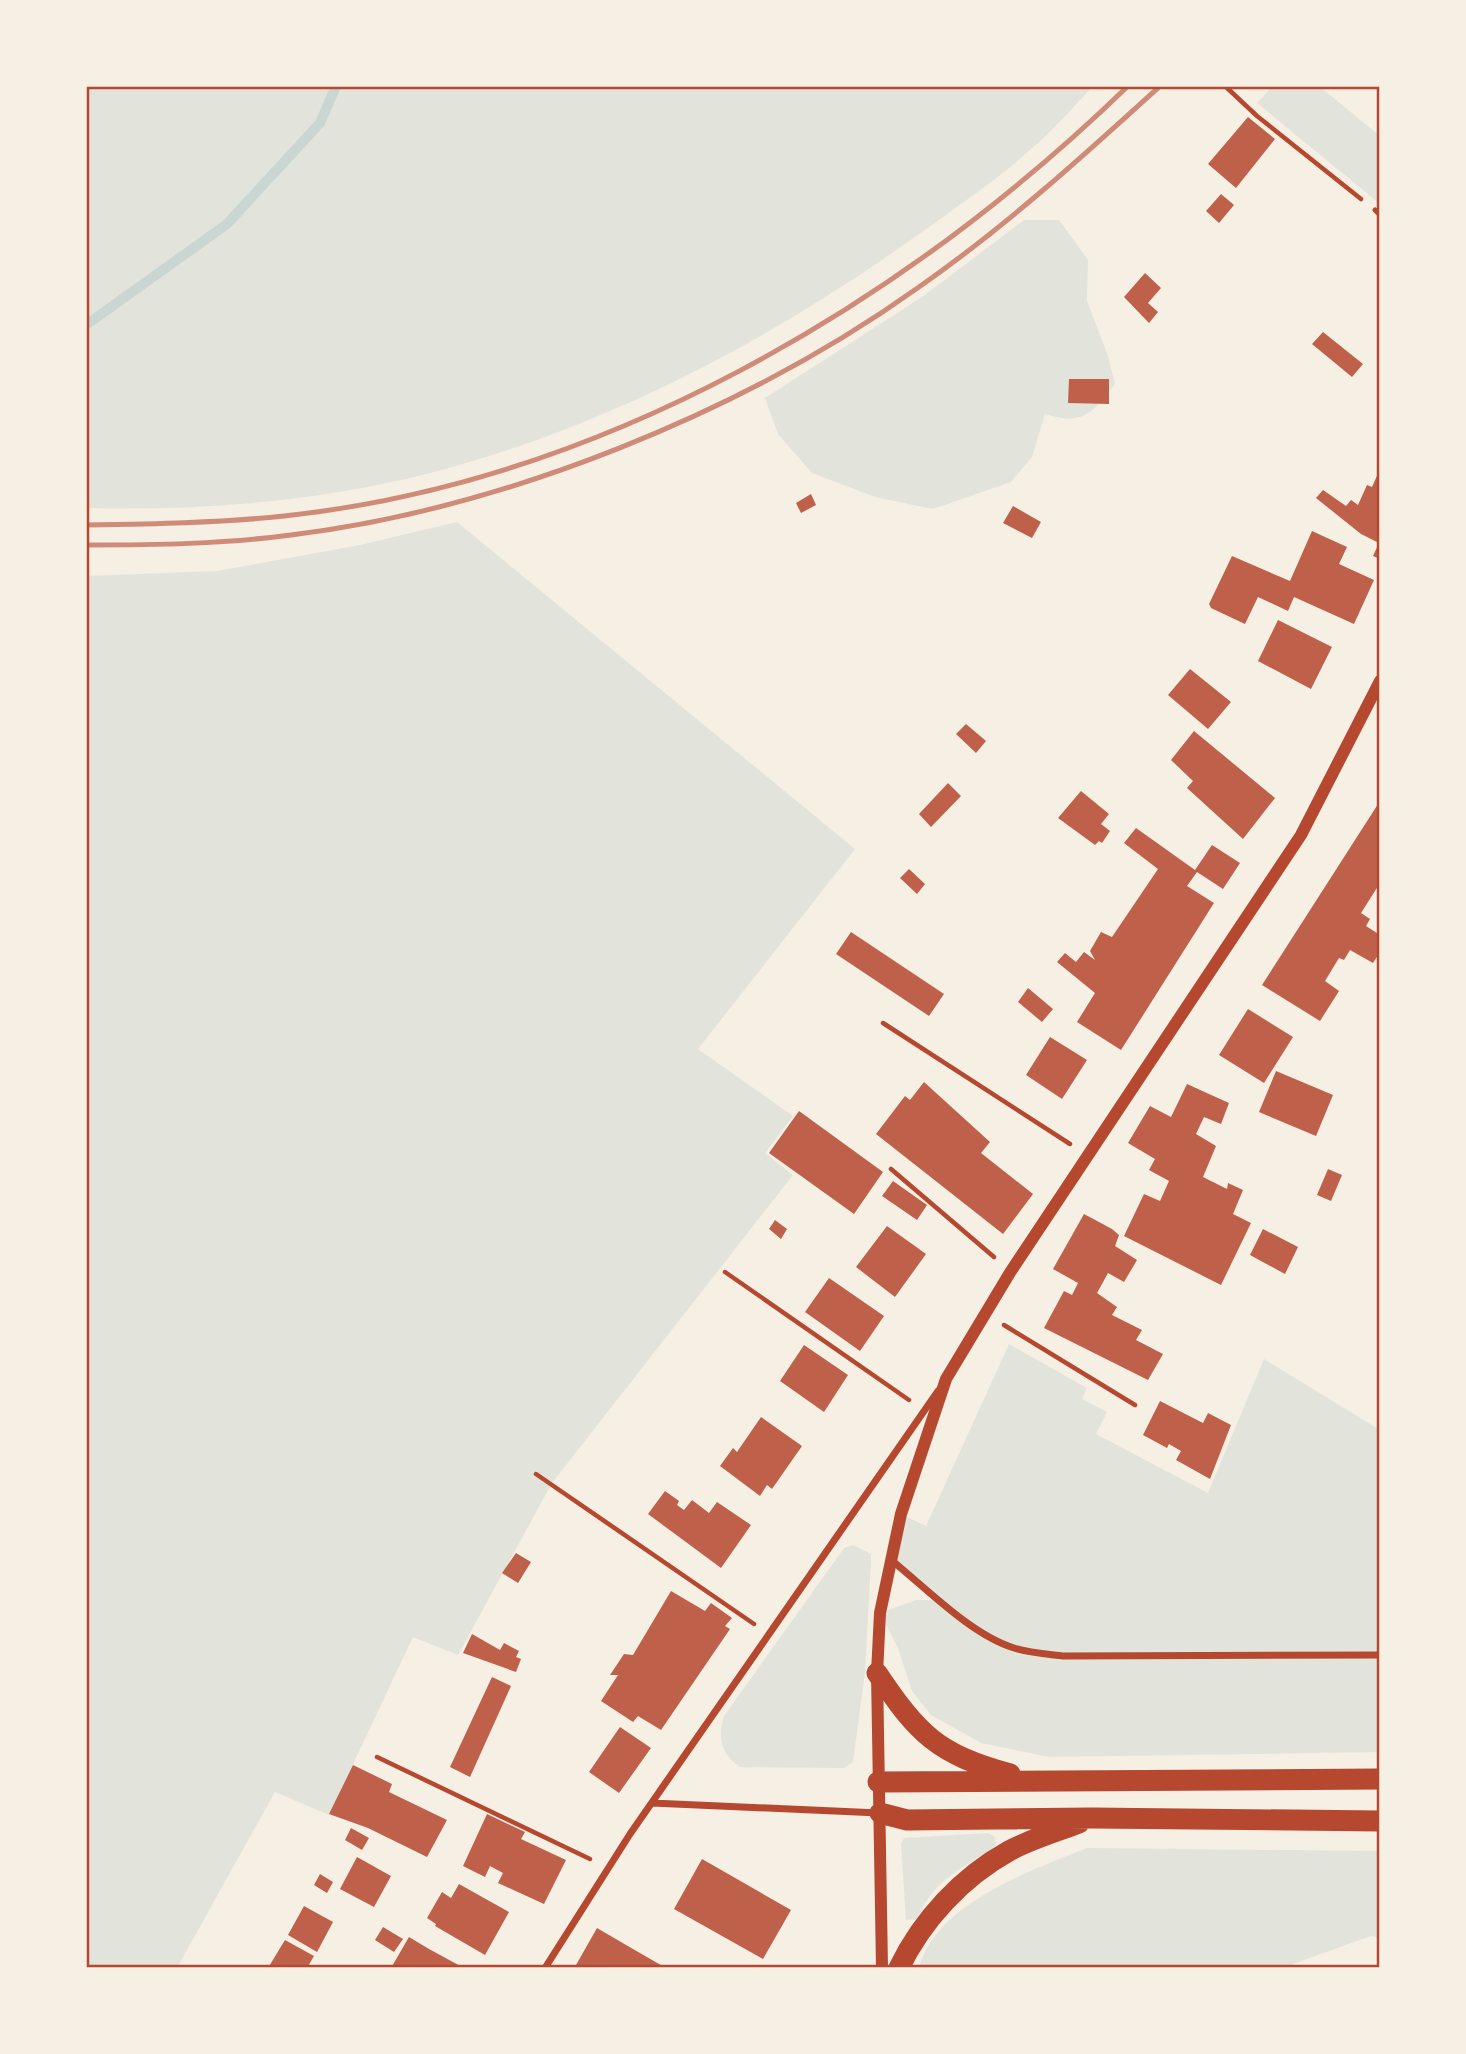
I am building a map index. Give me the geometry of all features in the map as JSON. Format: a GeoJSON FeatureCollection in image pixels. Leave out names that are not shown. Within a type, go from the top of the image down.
{"type":"FeatureCollection","features":[{"type":"Feature","properties":{"kind":"highway"},"geometry":{"type":"LineString","coordinates":[[877,1673],[908,1718],[938,1745],[968,1763],[1035,1781]]}},
{"type":"Feature","properties":{"kind":"highway"},"geometry":{"type":"LineString","coordinates":[[878,1783],[1380,1779]]}},
{"type":"Feature","properties":{"kind":"highway"},"geometry":{"type":"LineString","coordinates":[[880,1813],[907,1820],[1092,1818],[1380,1821]]}},
{"type":"Feature","properties":{"kind":"highway"},"geometry":{"type":"LineString","coordinates":[[899,1968],[928,1922],[981,1868],[1012,1850],[1092,1818]]}},
{"type":"Feature","properties":{"kind":"street"},"geometry":{"type":"LineString","coordinates":[[545,1968],[652,1803],[946,1379],[1011,1271],[1230,945],[1301,835],[1380,681]]}},
{"type":"Feature","properties":{"kind":"street"},"geometry":{"type":"LineString","coordinates":[[882,1968],[877,1673],[880,1613],[901,1514],[946,1379]]}},
{"type":"Feature","properties":{"kind":"street"},"geometry":{"type":"LineString","coordinates":[[890,1559],[973,1625],[996,1640],[1034,1653],[1063,1656],[1380,1655]]}},
{"type":"Feature","properties":{"kind":"street"},"geometry":{"type":"LineString","coordinates":[[652,1803],[880,1813]]}},
{"type":"Feature","properties":{"kind":"path"},"geometry":{"type":"LineString","coordinates":[[1225,86],[1257,116],[1378,213]]}},
{"type":"Feature","properties":{"kind":"path"},"geometry":{"type":"LineString","coordinates":[[883,1023],[1012,1104],[1087,1156]]}},
{"type":"Feature","properties":{"kind":"path"},"geometry":{"type":"LineString","coordinates":[[891,1169],[1011,1271]]}},
{"type":"Feature","properties":{"kind":"path"},"geometry":{"type":"LineString","coordinates":[[725,1272],[924,1410]]}},
{"type":"Feature","properties":{"kind":"path"},"geometry":{"type":"LineString","coordinates":[[985,1314],[1135,1405]]}},
{"type":"Feature","properties":{"kind":"path"},"geometry":{"type":"LineString","coordinates":[[536,1474],[769,1634]]}},
{"type":"Feature","properties":{"kind":"path"},"geometry":{"type":"LineString","coordinates":[[377,1757],[609,1870]]}},
{"type":"Feature","properties":{"kind":"shaded area"},"geometry":{"type":"Polygon","coordinates":[[[86,86],[1093,86],[1045,136],[1011,166],[865,272],[745,344],[620,407],[489,456],[381,484],[255,503],[128,509],[86,508],[86,86]]]}},
{"type":"Feature","properties":{"kind":"shaded area"},"geometry":{"type":"Polygon","coordinates":[[[1273,86],[1319,86],[1380,136],[1380,204],[1257,103],[1273,86]]]}},
{"type":"Feature","properties":{"kind":"shaded area"},"geometry":{"type":"Polygon","coordinates":[[[1024,220],[1059,220],[1088,260],[1087,301],[1108,356],[1115,384],[1107,394],[1093,409],[1078,417],[1045,414],[1032,457],[1011,482],[933,509],[875,497],[812,473],[778,434],[765,398],[922,297],[1024,220]]]}},
{"type":"Feature","properties":{"kind":"shaded area"},"geometry":{"type":"Polygon","coordinates":[[[457,522],[855,849],[698,1049],[793,1116],[765,1153],[793,1175],[552,1483],[458,1655],[413,1637],[329,1815],[275,1792],[177,1968],[86,1968],[86,576],[217,571],[360,545],[457,522]]]}},
{"type":"Feature","properties":{"kind":"shaded area"},"geometry":{"type":"Polygon","coordinates":[[[1009,1344],[1087,1388],[1082,1399],[1107,1412],[1096,1434],[1208,1493],[1264,1359],[1380,1430],[1380,1752],[1049,1757],[981,1743],[931,1715],[912,1691],[898,1648],[880,1613],[916,1600],[941,1600],[890,1558],[901,1514],[926,1526],[1009,1344]]]}},
{"type":"Feature","properties":{"kind":"shaded area"},"geometry":{"type":"Polygon","coordinates":[[[853,1545],[871,1554],[871,1562],[865,1672],[853,1762],[844,1768],[740,1767],[728,1757],[722,1745],[724,1716],[844,1548],[853,1545]]]}},
{"type":"Feature","properties":{"kind":"shaded area"},"geometry":{"type":"Polygon","coordinates":[[[988,1833],[994,1836],[996,1845],[938,1887],[923,1907],[918,1919],[906,1920],[901,1844],[904,1838],[988,1833]]]}},
{"type":"Feature","properties":{"kind":"shaded area"},"geometry":{"type":"Polygon","coordinates":[[[1087,1848],[1380,1851],[1380,1938],[1371,1936],[1282,1968],[919,1968],[929,1945],[944,1925],[965,1908],[1014,1879],[1087,1848]]]}},
{"type":"Feature","properties":{"kind":"building"},"geometry":{"type":"Polygon","coordinates":[[[1248,117],[1275,139],[1236,188],[1208,164],[1248,117]]]}},
{"type":"Feature","properties":{"kind":"building"},"geometry":{"type":"Polygon","coordinates":[[[1221,194],[1234,205],[1219,223],[1206,211],[1221,194]]]}},
{"type":"Feature","properties":{"kind":"building"},"geometry":{"type":"Polygon","coordinates":[[[1145,273],[1161,288],[1148,303],[1158,312],[1149,323],[1124,297],[1145,273]]]}},
{"type":"Feature","properties":{"kind":"building"},"geometry":{"type":"Polygon","coordinates":[[[1323,332],[1363,364],[1352,377],[1312,344],[1323,332]]]}},
{"type":"Feature","properties":{"kind":"building"},"geometry":{"type":"Polygon","coordinates":[[[1069,379],[1109,379],[1109,404],[1068,403],[1069,379]]]}},
{"type":"Feature","properties":{"kind":"building"},"geometry":{"type":"Polygon","coordinates":[[[1380,469],[1380,559],[1373,556],[1379,543],[1361,534],[1316,498],[1323,490],[1346,506],[1351,500],[1358,505],[1367,485],[1372,487],[1380,469]]]}},
{"type":"Feature","properties":{"kind":"building"},"geometry":{"type":"Polygon","coordinates":[[[811,494],[816,505],[801,513],[796,503],[811,494]]]}},
{"type":"Feature","properties":{"kind":"building"},"geometry":{"type":"Polygon","coordinates":[[[1013,506],[1041,522],[1032,538],[1003,523],[1013,506]]]}},
{"type":"Feature","properties":{"kind":"building"},"geometry":{"type":"Polygon","coordinates":[[[1312,531],[1347,547],[1339,564],[1374,580],[1354,624],[1294,597],[1288,611],[1258,597],[1245,624],[1211,608],[1209,604],[1232,556],[1290,581],[1312,531]]]}},
{"type":"Feature","properties":{"kind":"building"},"geometry":{"type":"Polygon","coordinates":[[[1278,620],[1332,647],[1311,689],[1258,661],[1278,620]]]}},
{"type":"Feature","properties":{"kind":"building"},"geometry":{"type":"Polygon","coordinates":[[[1190,669],[1231,702],[1208,729],[1168,695],[1190,669]]]}},
{"type":"Feature","properties":{"kind":"building"},"geometry":{"type":"Polygon","coordinates":[[[966,724],[986,741],[976,753],[956,734],[966,724]]]}},
{"type":"Feature","properties":{"kind":"building"},"geometry":{"type":"Polygon","coordinates":[[[1194,731],[1275,798],[1243,839],[1187,788],[1193,781],[1171,760],[1194,731]]]}},
{"type":"Feature","properties":{"kind":"building"},"geometry":{"type":"Polygon","coordinates":[[[948,783],[961,796],[931,827],[919,814],[948,783]]]}},
{"type":"Feature","properties":{"kind":"building"},"geometry":{"type":"Polygon","coordinates":[[[1081,791],[1109,814],[1101,824],[1110,831],[1102,843],[1099,841],[1095,845],[1058,818],[1081,791]]]}},
{"type":"Feature","properties":{"kind":"building"},"geometry":{"type":"Polygon","coordinates":[[[1380,801],[1380,883],[1361,913],[1370,919],[1366,926],[1380,935],[1380,952],[1373,963],[1350,950],[1344,960],[1339,958],[1325,981],[1339,991],[1320,1021],[1262,985],[1380,801]]]}},
{"type":"Feature","properties":{"kind":"building"},"geometry":{"type":"Polygon","coordinates":[[[1136,828],[1195,870],[1212,845],[1240,863],[1223,889],[1197,872],[1187,886],[1214,903],[1121,1050],[1077,1022],[1095,993],[1057,962],[1065,953],[1076,962],[1084,952],[1095,960],[1090,951],[1101,932],[1112,937],[1158,869],[1124,843],[1136,828]]]}},
{"type":"Feature","properties":{"kind":"building"},"geometry":{"type":"Polygon","coordinates":[[[909,869],[925,884],[917,894],[900,878],[909,869]]]}},
{"type":"Feature","properties":{"kind":"building"},"geometry":{"type":"Polygon","coordinates":[[[851,932],[944,994],[929,1016],[836,954],[851,932]]]}},
{"type":"Feature","properties":{"kind":"building"},"geometry":{"type":"Polygon","coordinates":[[[1028,988],[1053,1009],[1042,1022],[1018,1002],[1028,988]]]}},
{"type":"Feature","properties":{"kind":"building"},"geometry":{"type":"Polygon","coordinates":[[[1248,1009],[1293,1037],[1264,1083],[1219,1055],[1248,1009]]]}},
{"type":"Feature","properties":{"kind":"building"},"geometry":{"type":"Polygon","coordinates":[[[1050,1037],[1087,1060],[1062,1099],[1026,1075],[1050,1037]]]}},
{"type":"Feature","properties":{"kind":"building"},"geometry":{"type":"Polygon","coordinates":[[[1276,1071],[1333,1095],[1316,1136],[1259,1112],[1276,1071]]]}},
{"type":"Feature","properties":{"kind":"building"},"geometry":{"type":"Polygon","coordinates":[[[924,1082],[990,1142],[981,1153],[1033,1194],[1003,1234],[876,1134],[905,1096],[910,1100],[924,1082]]]}},
{"type":"Feature","properties":{"kind":"building"},"geometry":{"type":"Polygon","coordinates":[[[1187,1084],[1229,1103],[1221,1124],[1204,1117],[1196,1134],[1216,1146],[1203,1177],[1227,1189],[1228,1183],[1243,1190],[1233,1214],[1251,1223],[1221,1285],[1124,1236],[1144,1194],[1160,1201],[1169,1181],[1149,1170],[1155,1159],[1128,1143],[1150,1106],[1171,1117],[1187,1084]]]}},
{"type":"Feature","properties":{"kind":"building"},"geometry":{"type":"Polygon","coordinates":[[[799,1111],[883,1172],[854,1214],[769,1153],[799,1111]]]}},
{"type":"Feature","properties":{"kind":"building"},"geometry":{"type":"Polygon","coordinates":[[[1328,1169],[1342,1175],[1331,1201],[1317,1195],[1328,1169]]]}},
{"type":"Feature","properties":{"kind":"building"},"geometry":{"type":"Polygon","coordinates":[[[893,1181],[927,1205],[917,1220],[882,1196],[893,1181]]]}},
{"type":"Feature","properties":{"kind":"building"},"geometry":{"type":"Polygon","coordinates":[[[1084,1214],[1119,1235],[1115,1246],[1137,1260],[1124,1282],[1108,1273],[1097,1293],[1117,1307],[1112,1315],[1142,1330],[1136,1340],[1163,1354],[1148,1380],[1044,1328],[1064,1291],[1072,1295],[1078,1283],[1053,1269],[1084,1214]]]}},
{"type":"Feature","properties":{"kind":"building"},"geometry":{"type":"Polygon","coordinates":[[[775,1220],[787,1229],[781,1239],[769,1229],[775,1220]]]}},
{"type":"Feature","properties":{"kind":"building"},"geometry":{"type":"Polygon","coordinates":[[[887,1226],[926,1254],[895,1297],[856,1267],[887,1226]]]}},
{"type":"Feature","properties":{"kind":"building"},"geometry":{"type":"Polygon","coordinates":[[[1263,1229],[1298,1247],[1285,1274],[1250,1255],[1263,1229]]]}},
{"type":"Feature","properties":{"kind":"building"},"geometry":{"type":"Polygon","coordinates":[[[829,1278],[884,1316],[860,1351],[805,1312],[829,1278]]]}},
{"type":"Feature","properties":{"kind":"building"},"geometry":{"type":"Polygon","coordinates":[[[804,1345],[848,1375],[824,1412],[780,1381],[804,1345]]]}},
{"type":"Feature","properties":{"kind":"building"},"geometry":{"type":"Polygon","coordinates":[[[1160,1401],[1203,1423],[1208,1413],[1231,1425],[1210,1479],[1176,1460],[1181,1451],[1169,1444],[1167,1448],[1143,1435],[1160,1401]]]}},
{"type":"Feature","properties":{"kind":"building"},"geometry":{"type":"Polygon","coordinates":[[[761,1417],[802,1446],[772,1489],[767,1485],[760,1496],[720,1466],[733,1448],[737,1452],[761,1417]]]}},
{"type":"Feature","properties":{"kind":"building"},"geometry":{"type":"Polygon","coordinates":[[[665,1491],[679,1501],[677,1505],[684,1510],[692,1500],[709,1513],[717,1502],[751,1525],[721,1568],[648,1514],[665,1491]]]}},
{"type":"Feature","properties":{"kind":"building"},"geometry":{"type":"Polygon","coordinates":[[[516,1553],[531,1562],[518,1583],[502,1573],[516,1553]]]}},
{"type":"Feature","properties":{"kind":"building"},"geometry":{"type":"Polygon","coordinates":[[[671,1591],[705,1611],[711,1603],[732,1618],[725,1626],[730,1629],[661,1730],[638,1716],[633,1722],[601,1701],[618,1675],[610,1675],[624,1654],[633,1655],[671,1591]]]}},
{"type":"Feature","properties":{"kind":"building"},"geometry":{"type":"Polygon","coordinates":[[[472,1634],[500,1650],[504,1643],[519,1651],[516,1657],[521,1659],[516,1672],[463,1653],[472,1634]]]}},
{"type":"Feature","properties":{"kind":"building"},"geometry":{"type":"Polygon","coordinates":[[[492,1677],[511,1686],[470,1777],[450,1767],[492,1677]]]}},
{"type":"Feature","properties":{"kind":"building"},"geometry":{"type":"Polygon","coordinates":[[[620,1727],[651,1748],[619,1793],[589,1772],[620,1727]]]}},
{"type":"Feature","properties":{"kind":"building"},"geometry":{"type":"Polygon","coordinates":[[[353,1765],[392,1784],[389,1792],[447,1820],[427,1857],[368,1828],[329,1814],[353,1765]]]}},
{"type":"Feature","properties":{"kind":"building"},"geometry":{"type":"Polygon","coordinates":[[[487,1814],[525,1832],[521,1839],[566,1860],[544,1904],[498,1883],[503,1873],[490,1866],[485,1877],[463,1866],[487,1814]]]}},
{"type":"Feature","properties":{"kind":"building"},"geometry":{"type":"Polygon","coordinates":[[[351,1828],[369,1838],[362,1850],[345,1840],[351,1828]]]}},
{"type":"Feature","properties":{"kind":"building"},"geometry":{"type":"Polygon","coordinates":[[[357,1857],[391,1876],[374,1907],[340,1889],[357,1857]]]}},
{"type":"Feature","properties":{"kind":"building"},"geometry":{"type":"Polygon","coordinates":[[[702,1859],[791,1910],[763,1959],[674,1909],[702,1859]]]}},
{"type":"Feature","properties":{"kind":"building"},"geometry":{"type":"Polygon","coordinates":[[[320,1874],[333,1882],[327,1893],[314,1885],[320,1874]]]}},
{"type":"Feature","properties":{"kind":"building"},"geometry":{"type":"Polygon","coordinates":[[[459,1884],[509,1912],[485,1955],[435,1926],[436,1924],[427,1918],[442,1892],[451,1898],[459,1884]]]}},
{"type":"Feature","properties":{"kind":"building"},"geometry":{"type":"Polygon","coordinates":[[[304,1906],[333,1922],[317,1952],[288,1935],[304,1906]]]}},
{"type":"Feature","properties":{"kind":"building"},"geometry":{"type":"Polygon","coordinates":[[[383,1927],[403,1939],[394,1952],[375,1940],[383,1927]]]}},
{"type":"Feature","properties":{"kind":"building"},"geometry":{"type":"Polygon","coordinates":[[[597,1928],[666,1968],[582,1968],[576,1965],[597,1928]]]}},
{"type":"Feature","properties":{"kind":"building"},"geometry":{"type":"Polygon","coordinates":[[[409,1937],[429,1949],[464,1968],[391,1968],[409,1937]]]}},
{"type":"Feature","properties":{"kind":"building"},"geometry":{"type":"Polygon","coordinates":[[[285,1940],[314,1956],[307,1968],[268,1968],[285,1940]]]}},
{"type":"Feature","properties":{"kind":"waterway"},"geometry":{"type":"LineString","coordinates":[[86,325],[227,224],[320,123],[336,86]]}},
{"type":"Feature","properties":{"kind":"railway"},"geometry":{"type":"LineString","coordinates":[[86,525],[185,523],[284,516],[402,497],[518,465],[631,423],[740,370],[845,309],[946,241],[1040,166],[1128,86]]}},
{"type":"Feature","properties":{"kind":"railway"},"geometry":{"type":"LineString","coordinates":[[86,545],[240,540],[372,522],[454,503],[537,478],[700,414],[777,375],[851,332],[919,287],[1073,165],[1160,86]]}}]}
